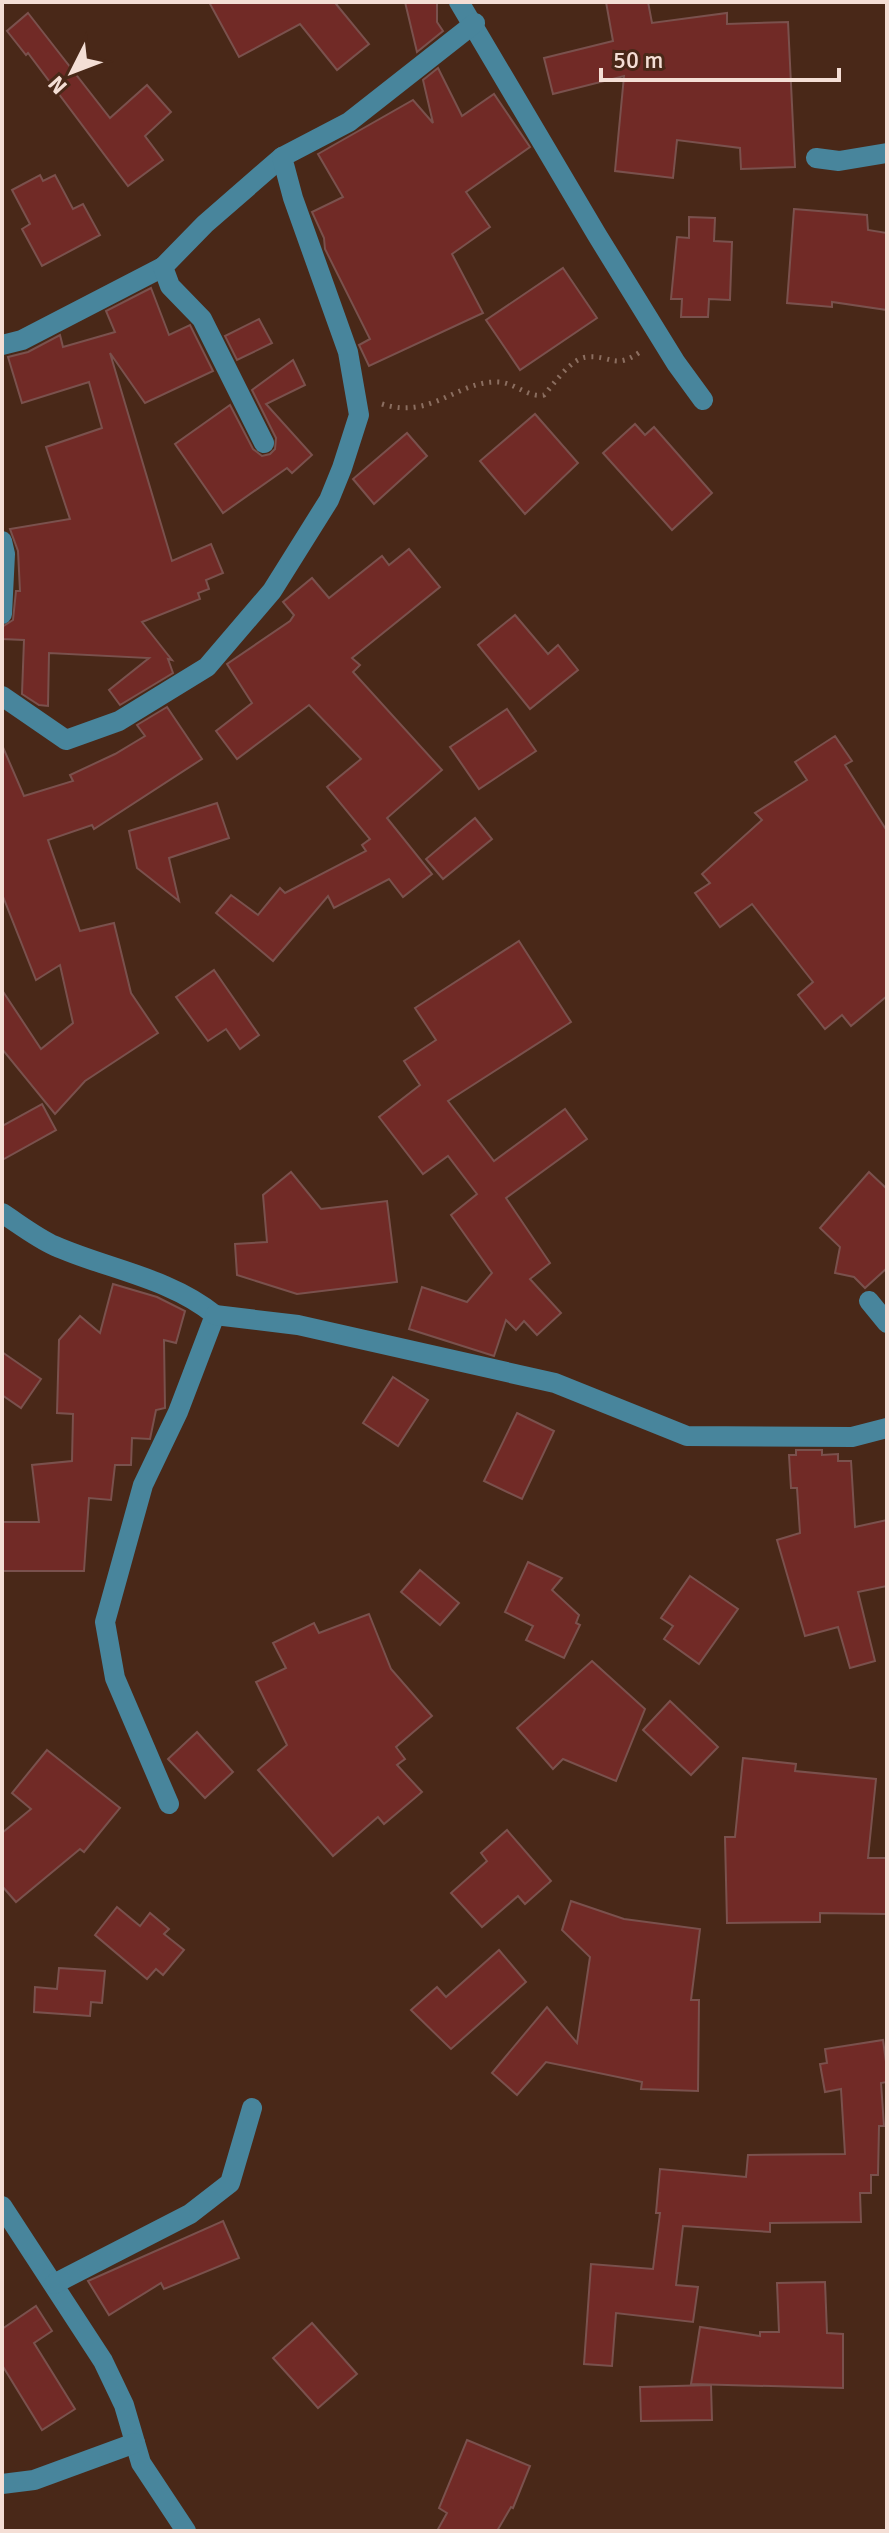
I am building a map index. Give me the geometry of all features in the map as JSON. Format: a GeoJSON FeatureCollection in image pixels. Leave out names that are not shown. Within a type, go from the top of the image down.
{"type":"FeatureCollection","features":[{"type":"Feature","properties":{"kind":"street"},"geometry":{"type":"LineString","coordinates":[[459,2],[475,23],[597,235],[703,400]]}},
{"type":"Feature","properties":{"kind":"street"},"geometry":{"type":"LineString","coordinates":[[2,345],[22,340],[163,267],[205,224],[282,157],[349,122],[475,23]]}},
{"type":"Feature","properties":{"kind":"street"},"geometry":{"type":"LineString","coordinates":[[816,158],[839,161],[887,153]]}},
{"type":"Feature","properties":{"kind":"street"},"geometry":{"type":"LineString","coordinates":[[2,696],[66,740],[119,721],[207,667],[272,591],[329,500],[359,415],[348,352],[293,198],[282,157]]}},
{"type":"Feature","properties":{"kind":"street"},"geometry":{"type":"LineString","coordinates":[[163,267],[170,286],[202,319],[264,443]]}},
{"type":"Feature","properties":{"kind":"street"},"geometry":{"type":"LineString","coordinates":[[2,541],[5,554],[2,614]]}},
{"type":"Feature","properties":{"kind":"street"},"geometry":{"type":"LineString","coordinates":[[2,1213],[52,1245],[186,1295],[215,1315],[298,1325],[555,1383],[687,1436],[852,1437],[887,1428]]}},
{"type":"Feature","properties":{"kind":"street"},"geometry":{"type":"LineString","coordinates":[[869,1301],[887,1323]]}},
{"type":"Feature","properties":{"kind":"street"},"geometry":{"type":"LineString","coordinates":[[169,1804],[123,1703],[105,1622],[143,1485],[178,1412],[215,1315]]}},
{"type":"Feature","properties":{"kind":"street"},"geometry":{"type":"LineString","coordinates":[[54,2284],[190,2214],[230,2183],[252,2108]]}},
{"type":"Feature","properties":{"kind":"street"},"geometry":{"type":"LineString","coordinates":[[2,2206],[103,2361],[124,2405],[141,2463],[186,2531]]}},
{"type":"Feature","properties":{"kind":"street"},"geometry":{"type":"LineString","coordinates":[[2,2484],[34,2480],[135,2443]]}},
{"type":"Feature","properties":{"kind":"path"},"geometry":{"type":"LineString","coordinates":[[355,394],[388,406],[424,406],[485,383],[500,382],[537,396],[544,395],[576,361],[587,357],[613,363],[627,361],[661,337]]}},
{"type":"Feature","properties":{"kind":"building"},"geometry":{"type":"Polygon","coordinates":[[[209,2],[340,2],[336,4],[369,44],[337,70],[300,24],[239,57],[209,2]]]}},
{"type":"Feature","properties":{"kind":"building"},"geometry":{"type":"Polygon","coordinates":[[[405,2],[437,2],[437,22],[443,31],[417,52],[405,2]]]}},
{"type":"Feature","properties":{"kind":"building"},"geometry":{"type":"Polygon","coordinates":[[[606,2],[648,2],[652,23],[727,13],[727,24],[788,22],[795,167],[741,169],[740,148],[677,140],[673,178],[615,171],[624,76],[553,94],[544,58],[613,41],[606,2]]]}},
{"type":"Feature","properties":{"kind":"building"},"geometry":{"type":"Polygon","coordinates":[[[28,13],[110,118],[147,85],[171,112],[145,136],[163,160],[128,186],[28,53],[26,55],[7,31],[28,13]]]}},
{"type":"Feature","properties":{"kind":"building"},"geometry":{"type":"Polygon","coordinates":[[[438,68],[462,116],[494,94],[530,147],[466,192],[490,227],[452,254],[483,313],[369,366],[359,345],[370,339],[325,249],[324,238],[312,212],[343,197],[318,154],[413,100],[433,123],[423,80],[438,68]]]}},
{"type":"Feature","properties":{"kind":"building"},"geometry":{"type":"Polygon","coordinates":[[[40,175],[43,181],[55,175],[73,209],[83,204],[100,235],[42,266],[22,229],[30,224],[12,190],[40,175]]]}},
{"type":"Feature","properties":{"kind":"building"},"geometry":{"type":"Polygon","coordinates":[[[794,209],[867,215],[868,230],[887,233],[887,310],[832,302],[832,307],[787,303],[794,209]]]}},
{"type":"Feature","properties":{"kind":"building"},"geometry":{"type":"Polygon","coordinates":[[[689,217],[715,218],[714,241],[732,242],[730,300],[709,299],[708,317],[681,317],[682,299],[671,299],[677,237],[689,238],[689,217]]]}},
{"type":"Feature","properties":{"kind":"building"},"geometry":{"type":"Polygon","coordinates":[[[563,268],[597,318],[520,370],[486,320],[563,268]]]}},
{"type":"Feature","properties":{"kind":"building"},"geometry":{"type":"Polygon","coordinates":[[[151,288],[169,335],[190,325],[213,371],[145,403],[110,353],[172,561],[211,544],[223,573],[206,580],[209,589],[198,593],[200,599],[142,622],[172,660],[168,659],[173,673],[120,705],[109,690],[149,658],[49,653],[48,706],[39,705],[22,694],[24,640],[2,639],[2,627],[13,620],[16,591],[20,591],[18,551],[10,529],[70,519],[46,447],[102,428],[89,382],[22,403],[8,357],[28,352],[60,335],[63,347],[115,332],[106,311],[151,288]]]}},
{"type":"Feature","properties":{"kind":"building"},"geometry":{"type":"Polygon","coordinates":[[[259,319],[272,343],[237,360],[225,336],[259,319]]]}},
{"type":"Feature","properties":{"kind":"building"},"geometry":{"type":"Polygon","coordinates":[[[293,360],[305,385],[266,404],[312,455],[292,473],[287,468],[223,513],[175,444],[230,405],[253,449],[262,456],[270,454],[275,449],[276,438],[252,390],[293,360]]]}},
{"type":"Feature","properties":{"kind":"building"},"geometry":{"type":"Polygon","coordinates":[[[535,414],[578,463],[525,514],[480,461],[535,414]]]}},
{"type":"Feature","properties":{"kind":"building"},"geometry":{"type":"Polygon","coordinates":[[[635,424],[645,435],[654,427],[712,493],[672,530],[603,453],[635,424]]]}},
{"type":"Feature","properties":{"kind":"building"},"geometry":{"type":"Polygon","coordinates":[[[407,433],[427,456],[374,504],[353,479],[407,433]]]}},
{"type":"Feature","properties":{"kind":"building"},"geometry":{"type":"Polygon","coordinates":[[[409,549],[440,587],[352,658],[360,665],[353,672],[442,770],[387,818],[432,874],[403,897],[389,879],[334,908],[328,896],[273,961],[216,913],[231,895],[258,915],[280,888],[285,893],[366,851],[362,845],[370,839],[327,787],[361,759],[309,705],[237,759],[216,731],[252,703],[227,664],[290,621],[294,615],[283,602],[312,578],[329,598],[382,556],[389,565],[409,549]]]}},
{"type":"Feature","properties":{"kind":"building"},"geometry":{"type":"Polygon","coordinates":[[[515,615],[548,654],[558,645],[578,670],[530,709],[478,645],[515,615]]]}},
{"type":"Feature","properties":{"kind":"building"},"geometry":{"type":"Polygon","coordinates":[[[167,707],[202,759],[94,829],[92,825],[48,840],[80,931],[114,923],[131,993],[158,1033],[85,1081],[55,1114],[2,1049],[2,990],[41,1049],[73,1023],[60,965],[36,980],[2,894],[2,745],[24,796],[73,781],[70,775],[145,736],[137,725],[167,707]]]}},
{"type":"Feature","properties":{"kind":"building"},"geometry":{"type":"Polygon","coordinates":[[[507,709],[536,751],[479,789],[450,747],[507,709]]]}},
{"type":"Feature","properties":{"kind":"building"},"geometry":{"type":"Polygon","coordinates":[[[835,736],[852,761],[845,765],[887,831],[887,996],[851,1026],[842,1015],[825,1029],[798,995],[813,982],[752,904],[720,927],[695,893],[710,883],[702,874],[762,820],[755,813],[807,780],[795,762],[835,736]]]}},
{"type":"Feature","properties":{"kind":"building"},"geometry":{"type":"Polygon","coordinates":[[[217,803],[229,838],[169,858],[179,901],[137,868],[129,831],[217,803]]]}},
{"type":"Feature","properties":{"kind":"building"},"geometry":{"type":"Polygon","coordinates":[[[475,818],[492,839],[443,879],[426,859],[475,818]]]}},
{"type":"Feature","properties":{"kind":"building"},"geometry":{"type":"Polygon","coordinates":[[[519,941],[571,1022],[448,1101],[494,1161],[565,1109],[587,1139],[506,1198],[550,1263],[530,1279],[561,1313],[537,1335],[524,1321],[516,1330],[506,1320],[494,1356],[409,1329],[422,1287],[467,1302],[492,1273],[451,1215],[477,1194],[448,1156],[423,1174],[379,1117],[420,1085],[404,1061],[436,1040],[415,1008],[519,941]]]}},
{"type":"Feature","properties":{"kind":"building"},"geometry":{"type":"Polygon","coordinates":[[[214,970],[259,1035],[240,1049],[226,1029],[208,1041],[176,997],[214,970]]]}},
{"type":"Feature","properties":{"kind":"building"},"geometry":{"type":"Polygon","coordinates":[[[42,1104],[56,1130],[2,1160],[2,1126],[42,1104]]]}},
{"type":"Feature","properties":{"kind":"building"},"geometry":{"type":"Polygon","coordinates":[[[291,1172],[321,1209],[387,1201],[397,1282],[297,1294],[237,1275],[235,1244],[267,1242],[263,1195],[291,1172]]]}},
{"type":"Feature","properties":{"kind":"building"},"geometry":{"type":"Polygon","coordinates":[[[869,1172],[887,1189],[887,1268],[865,1288],[854,1277],[835,1273],[840,1247],[820,1228],[869,1172]]]}},
{"type":"Feature","properties":{"kind":"building"},"geometry":{"type":"Polygon","coordinates":[[[113,1284],[157,1297],[185,1311],[176,1343],[164,1340],[165,1408],[156,1410],[150,1439],[132,1438],[131,1465],[115,1465],[111,1500],[89,1498],[84,1571],[2,1571],[2,1522],[39,1522],[32,1465],[72,1461],[73,1414],[57,1413],[59,1340],[80,1316],[100,1333],[113,1284]]]}},
{"type":"Feature","properties":{"kind":"building"},"geometry":{"type":"Polygon","coordinates":[[[2,1352],[41,1379],[21,1408],[2,1395],[2,1352]]]}},
{"type":"Feature","properties":{"kind":"building"},"geometry":{"type":"Polygon","coordinates":[[[393,1377],[428,1400],[398,1446],[363,1423],[393,1377]]]}},
{"type":"Feature","properties":{"kind":"building"},"geometry":{"type":"Polygon","coordinates":[[[517,1413],[554,1431],[522,1499],[484,1481],[517,1413]]]}},
{"type":"Feature","properties":{"kind":"building"},"geometry":{"type":"Polygon","coordinates":[[[796,1450],[822,1450],[822,1455],[838,1454],[838,1461],[851,1461],[855,1527],[887,1520],[887,1586],[858,1592],[875,1661],[850,1668],[838,1627],[805,1636],[777,1540],[800,1533],[797,1488],[791,1488],[789,1455],[796,1455],[796,1450]]]}},
{"type":"Feature","properties":{"kind":"building"},"geometry":{"type":"Polygon","coordinates":[[[528,1562],[562,1578],[552,1590],[579,1615],[576,1623],[580,1625],[564,1658],[526,1640],[533,1626],[505,1612],[528,1562]]]}},
{"type":"Feature","properties":{"kind":"building"},"geometry":{"type":"Polygon","coordinates":[[[420,1570],[459,1603],[440,1625],[401,1592],[420,1570]]]}},
{"type":"Feature","properties":{"kind":"building"},"geometry":{"type":"Polygon","coordinates":[[[690,1576],[738,1609],[699,1664],[664,1639],[673,1626],[661,1618],[690,1576]]]}},
{"type":"Feature","properties":{"kind":"building"},"geometry":{"type":"Polygon","coordinates":[[[369,1614],[391,1669],[432,1716],[396,1747],[405,1759],[397,1765],[422,1792],[384,1824],[378,1817],[333,1856],[258,1770],[287,1745],[256,1682],[286,1668],[273,1643],[314,1623],[319,1633],[369,1614]]]}},
{"type":"Feature","properties":{"kind":"building"},"geometry":{"type":"Polygon","coordinates":[[[592,1661],[645,1709],[616,1781],[563,1759],[553,1769],[517,1728],[592,1661]]]}},
{"type":"Feature","properties":{"kind":"building"},"geometry":{"type":"Polygon","coordinates":[[[670,1701],[718,1747],[691,1775],[643,1730],[670,1701]]]}},
{"type":"Feature","properties":{"kind":"building"},"geometry":{"type":"Polygon","coordinates":[[[197,1732],[233,1772],[205,1798],[168,1759],[197,1732]]]}},
{"type":"Feature","properties":{"kind":"building"},"geometry":{"type":"Polygon","coordinates":[[[47,1750],[120,1808],[84,1852],[80,1849],[16,1902],[2,1886],[2,1833],[31,1809],[12,1793],[47,1750]]]}},
{"type":"Feature","properties":{"kind":"building"},"geometry":{"type":"Polygon","coordinates":[[[743,1758],[796,1764],[795,1771],[876,1779],[868,1858],[887,1858],[887,1914],[820,1913],[820,1922],[727,1923],[725,1837],[735,1837],[743,1758]]]}},
{"type":"Feature","properties":{"kind":"building"},"geometry":{"type":"Polygon","coordinates":[[[507,1830],[551,1881],[525,1904],[518,1896],[482,1927],[451,1893],[487,1861],[481,1853],[507,1830]]]}},
{"type":"Feature","properties":{"kind":"building"},"geometry":{"type":"Polygon","coordinates":[[[571,1901],[624,1919],[700,1929],[691,2000],[699,2000],[698,2091],[641,2089],[642,2082],[546,2062],[517,2095],[492,2073],[547,2007],[577,2043],[590,1957],[562,1930],[571,1901]]]}},
{"type":"Feature","properties":{"kind":"building"},"geometry":{"type":"Polygon","coordinates":[[[117,1907],[140,1926],[150,1913],[169,1929],[164,1934],[184,1950],[163,1975],[156,1969],[147,1979],[95,1935],[117,1907]]]}},
{"type":"Feature","properties":{"kind":"building"},"geometry":{"type":"Polygon","coordinates":[[[499,1950],[526,1982],[451,2049],[411,2010],[437,1987],[446,1997],[499,1950]]]}},
{"type":"Feature","properties":{"kind":"building"},"geometry":{"type":"Polygon","coordinates":[[[59,1968],[105,1971],[102,2003],[91,2002],[90,2016],[34,2012],[35,1987],[57,1989],[59,1968]]]}},
{"type":"Feature","properties":{"kind":"building"},"geometry":{"type":"Polygon","coordinates":[[[883,2040],[887,2069],[887,2082],[881,2083],[884,2126],[879,2126],[878,2175],[871,2175],[871,2193],[860,2193],[861,2222],[770,2223],[770,2232],[683,2226],[676,2285],[698,2287],[693,2322],[616,2313],[612,2366],[584,2364],[591,2264],[653,2269],[660,2213],[656,2213],[660,2169],[746,2177],[748,2155],[845,2154],[841,2089],[825,2092],[820,2064],[827,2063],[825,2049],[883,2040]]]}},
{"type":"Feature","properties":{"kind":"building"},"geometry":{"type":"Polygon","coordinates":[[[223,2221],[239,2258],[164,2289],[161,2283],[109,2315],[88,2281],[223,2221]]]}},
{"type":"Feature","properties":{"kind":"building"},"geometry":{"type":"Polygon","coordinates":[[[825,2282],[827,2333],[843,2334],[843,2388],[691,2384],[700,2327],[760,2336],[760,2332],[779,2332],[777,2283],[825,2282]]]}},
{"type":"Feature","properties":{"kind":"building"},"geometry":{"type":"Polygon","coordinates":[[[36,2306],[52,2331],[34,2343],[75,2409],[42,2430],[2,2365],[2,2329],[36,2306]]]}},
{"type":"Feature","properties":{"kind":"building"},"geometry":{"type":"Polygon","coordinates":[[[312,2323],[357,2374],[318,2408],[273,2358],[312,2323]]]}},
{"type":"Feature","properties":{"kind":"building"},"geometry":{"type":"Polygon","coordinates":[[[711,2385],[712,2420],[641,2421],[640,2387],[711,2385]]]}},
{"type":"Feature","properties":{"kind":"building"},"geometry":{"type":"Polygon","coordinates":[[[467,2440],[530,2466],[513,2508],[497,2531],[437,2531],[447,2513],[439,2508],[467,2440]]]}}]}
